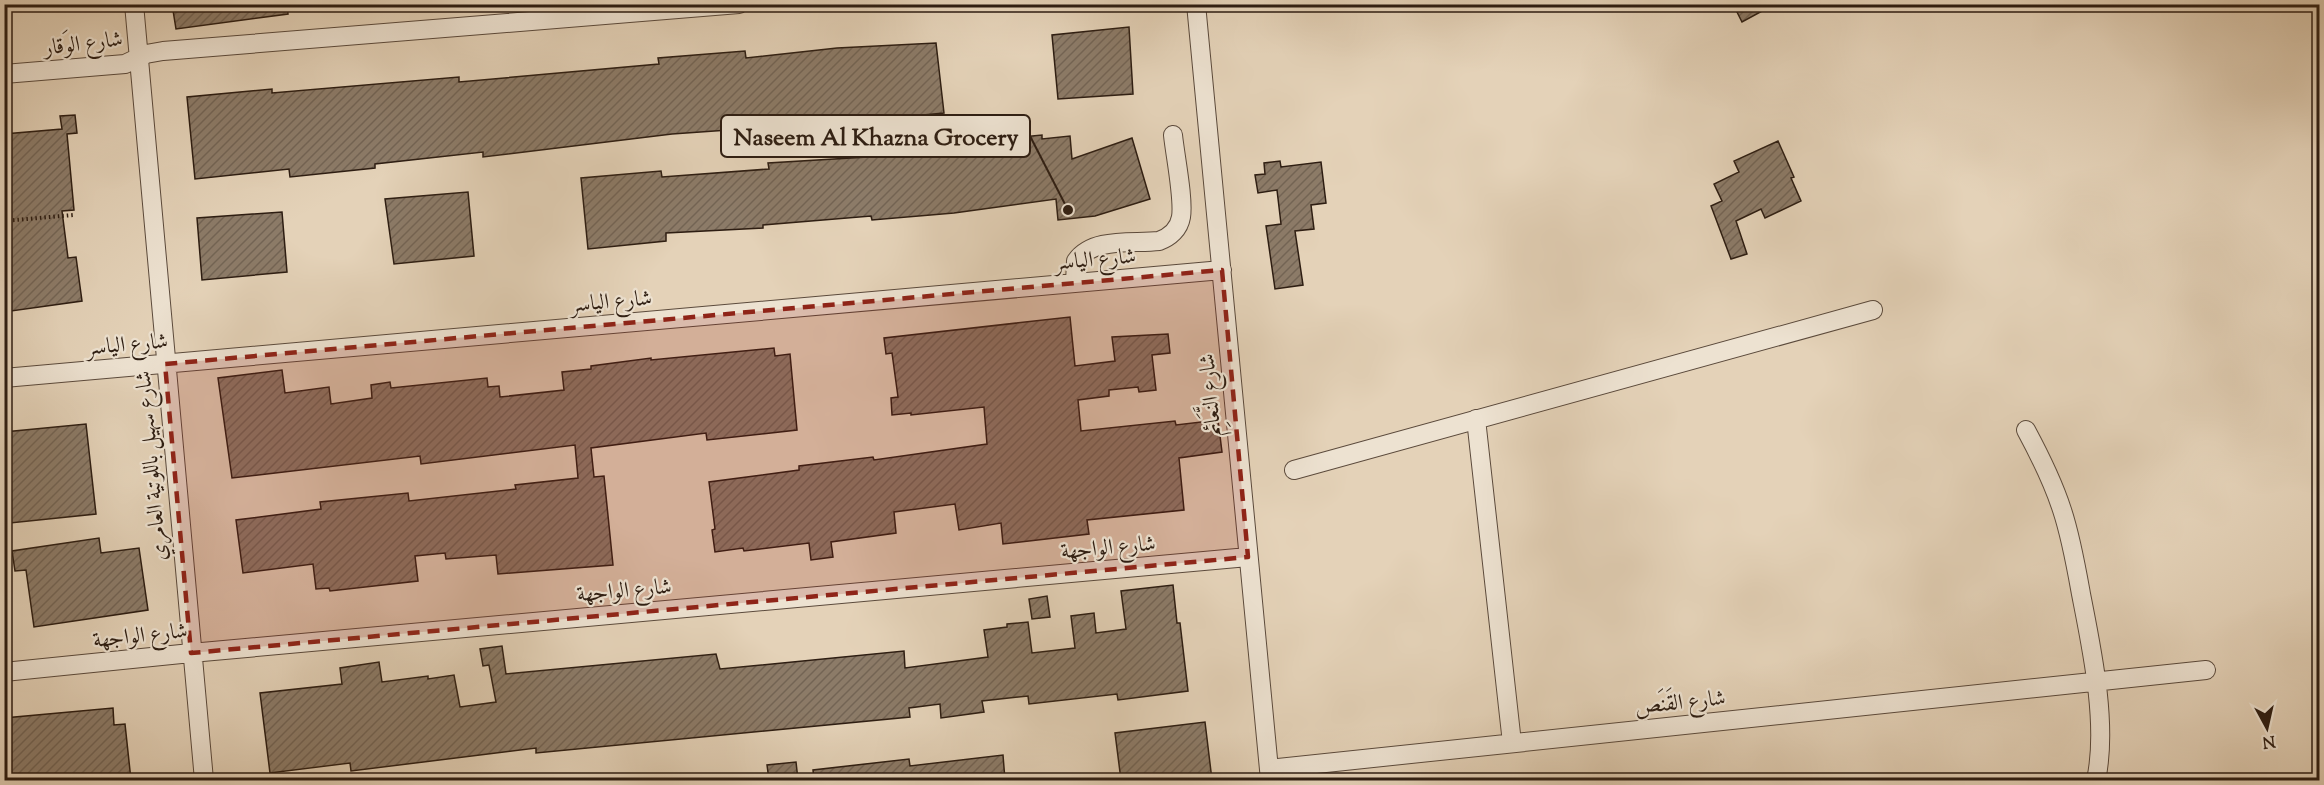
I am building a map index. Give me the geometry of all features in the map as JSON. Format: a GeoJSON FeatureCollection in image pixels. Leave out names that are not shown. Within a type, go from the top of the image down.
{"type":"FeatureCollection","features":[{"type":"Feature","properties":{"kind":"street","name":"شارع سهيل باللوتية العامري"},"geometry":{"type":"LineString","coordinates":[[134,4],[204,780]]}},
{"type":"Feature","properties":{"kind":"street","name":"شارع الوَقار"},"geometry":{"type":"LineString","coordinates":[[4,74],[120,65],[146,54],[163,51],[740,4]]}},
{"type":"Feature","properties":{"kind":"street","name":"شارع النَّعَائِم"},"geometry":{"type":"LineString","coordinates":[[1196,4],[1270,775]]}},
{"type":"Feature","properties":{"kind":"street"},"geometry":{"type":"LineString","coordinates":[[1075,284],[1076,261],[1086,250],[1099,245],[1159,241],[1167,238],[1178,225],[1181,208],[1173,135]]}},
{"type":"Feature","properties":{"kind":"street","name":"شارع الياسر"},"geometry":{"type":"LineString","coordinates":[[4,378],[1222,270]]}},
{"type":"Feature","properties":{"kind":"street"},"geometry":{"type":"LineString","coordinates":[[1294,470],[1873,310]]}},
{"type":"Feature","properties":{"kind":"street"},"geometry":{"type":"LineString","coordinates":[[1476,419],[1512,744]]}},
{"type":"Feature","properties":{"kind":"street"},"geometry":{"type":"LineString","coordinates":[[2026,430],[2046,469],[2062,509],[2079,583],[2096,681],[2100,749],[2096,780]]}},
{"type":"Feature","properties":{"kind":"street","name":"شارع الواجهة"},"geometry":{"type":"LineString","coordinates":[[4,672],[1248,557]]}},
{"type":"Feature","properties":{"kind":"street","name":"شارع القَنَص"},"geometry":{"type":"LineString","coordinates":[[1270,775],[1512,744],[2206,670]]}},
{"type":"Feature","properties":{"kind":"street"},"geometry":{"type":"LineString","coordinates":[[2100,749],[2111,780]]}},
{"type":"Feature","properties":{"kind":"path"},"geometry":{"type":"LineString","coordinates":[[4,221],[73,215]]}},
{"type":"Feature","properties":{"kind":"highlighted area"},"geometry":{"type":"Polygon","coordinates":[[[1222,270],[1248,557],[191,653],[165,364],[1222,270]]]}},
{"type":"Feature","properties":{"kind":"building"},"geometry":{"type":"Polygon","coordinates":[[[172,4],[287,4],[288,14],[176,29],[172,4]]]}},
{"type":"Feature","properties":{"kind":"building"},"geometry":{"type":"Polygon","coordinates":[[[1733,4],[1775,4],[1742,22],[1733,4]]]}},
{"type":"Feature","properties":{"kind":"building"},"geometry":{"type":"Polygon","coordinates":[[[1129,27],[1133,94],[1058,99],[1052,35],[1129,27]]]}},
{"type":"Feature","properties":{"kind":"building"},"geometry":{"type":"Polygon","coordinates":[[[936,43],[944,113],[860,121],[859,117],[770,128],[672,134],[483,157],[483,152],[375,164],[375,168],[290,177],[289,169],[195,179],[187,97],[272,89],[272,93],[459,77],[459,82],[659,64],[658,58],[745,51],[746,58],[837,48],[936,43]]]}},
{"type":"Feature","properties":{"kind":"building"},"geometry":{"type":"Polygon","coordinates":[[[75,115],[77,133],[67,134],[74,210],[62,211],[68,258],[76,257],[82,301],[4,312],[4,134],[62,129],[60,116],[75,115]]]}},
{"type":"Feature","properties":{"kind":"building"},"geometry":{"type":"Polygon","coordinates":[[[1042,135],[1042,139],[1070,136],[1072,159],[1132,138],[1150,199],[1095,216],[1058,220],[1056,199],[954,213],[872,220],[871,216],[763,225],[763,228],[666,233],[666,241],[588,249],[581,178],[661,171],[662,177],[769,169],[768,163],[867,157],[866,149],[1042,135]]]}},
{"type":"Feature","properties":{"kind":"building"},"geometry":{"type":"Polygon","coordinates":[[[1778,141],[1794,177],[1791,178],[1801,201],[1765,218],[1761,209],[1736,221],[1747,254],[1731,259],[1711,206],[1722,201],[1714,184],[1739,172],[1734,161],[1778,141]]]}},
{"type":"Feature","properties":{"kind":"building"},"geometry":{"type":"Polygon","coordinates":[[[1280,161],[1281,167],[1321,162],[1326,203],[1311,205],[1314,229],[1295,231],[1303,285],[1275,289],[1266,226],[1281,224],[1277,190],[1258,193],[1255,175],[1265,174],[1264,163],[1280,161]]]}},
{"type":"Feature","properties":{"kind":"building"},"geometry":{"type":"Polygon","coordinates":[[[468,192],[474,256],[394,264],[385,199],[468,192]]]}},
{"type":"Feature","properties":{"kind":"building"},"geometry":{"type":"Polygon","coordinates":[[[282,212],[287,272],[202,280],[197,218],[282,212]]]}},
{"type":"Feature","properties":{"kind":"building"},"geometry":{"type":"Polygon","coordinates":[[[1070,317],[1075,366],[1115,361],[1112,337],[1168,334],[1170,353],[1152,355],[1156,390],[1139,392],[1138,387],[1109,390],[1109,396],[1078,400],[1081,431],[1175,421],[1176,425],[1218,420],[1222,452],[1179,458],[1184,510],[1087,520],[1089,534],[1003,544],[1001,523],[959,530],[955,504],[894,512],[896,533],[831,542],[833,557],[811,560],[809,543],[715,552],[712,530],[715,529],[709,482],[799,470],[799,466],[873,457],[874,460],[987,444],[984,407],[892,415],[891,398],[898,397],[892,353],[886,354],[884,338],[1070,317]]]}},
{"type":"Feature","properties":{"kind":"building"},"geometry":{"type":"Polygon","coordinates":[[[774,348],[775,356],[790,354],[797,430],[707,440],[706,433],[591,448],[594,477],[604,476],[613,565],[498,574],[496,555],[446,559],[445,553],[415,556],[418,581],[330,591],[329,588],[316,589],[313,564],[243,573],[236,520],[321,509],[320,502],[408,493],[409,501],[516,489],[515,485],[578,478],[575,445],[421,464],[420,456],[232,478],[218,378],[282,370],[285,393],[329,387],[331,404],[372,398],[371,385],[390,382],[391,388],[487,378],[488,387],[499,386],[500,397],[564,390],[562,372],[591,369],[591,366],[651,358],[651,360],[774,348]]]}},
{"type":"Feature","properties":{"kind":"building"},"geometry":{"type":"Polygon","coordinates":[[[86,424],[96,514],[10,523],[4,473],[4,432],[86,424]]]}},
{"type":"Feature","properties":{"kind":"building"},"geometry":{"type":"Polygon","coordinates":[[[99,538],[101,553],[139,548],[148,610],[34,627],[26,570],[15,571],[12,551],[99,538]]]}},
{"type":"Feature","properties":{"kind":"building"},"geometry":{"type":"Polygon","coordinates":[[[1173,585],[1188,691],[1118,700],[1117,694],[1029,704],[1028,696],[982,701],[984,712],[941,718],[940,704],[909,708],[910,717],[536,753],[536,748],[351,771],[350,763],[270,773],[260,693],[342,684],[340,668],[379,662],[382,682],[454,675],[460,707],[496,702],[489,665],[483,666],[480,649],[502,646],[506,674],[716,654],[720,669],[904,651],[905,668],[988,657],[984,630],[1007,627],[1007,624],[1028,622],[1032,653],[1075,648],[1071,616],[1094,613],[1096,633],[1126,629],[1121,591],[1173,585]]]}},
{"type":"Feature","properties":{"kind":"building"},"geometry":{"type":"Polygon","coordinates":[[[1047,596],[1050,617],[1032,619],[1029,599],[1047,596]]]}},
{"type":"Feature","properties":{"kind":"building"},"geometry":{"type":"Polygon","coordinates":[[[113,708],[114,725],[125,724],[131,780],[4,780],[4,718],[113,708]]]}},
{"type":"Feature","properties":{"kind":"building"},"geometry":{"type":"Polygon","coordinates":[[[1205,722],[1212,780],[1121,780],[1115,733],[1205,722]]]}},
{"type":"Feature","properties":{"kind":"building"},"geometry":{"type":"Polygon","coordinates":[[[1003,755],[1005,780],[814,780],[813,770],[909,759],[910,766],[1003,755]]]}},
{"type":"Feature","properties":{"kind":"building"},"geometry":{"type":"Polygon","coordinates":[[[796,762],[798,780],[769,780],[767,765],[796,762]]]}},
{"type":"Feature","properties":{"kind":"place","name":"Naseem Al Khazna Grocery"},"geometry":{"type":"Point","coordinates":[1068,210]}}]}
